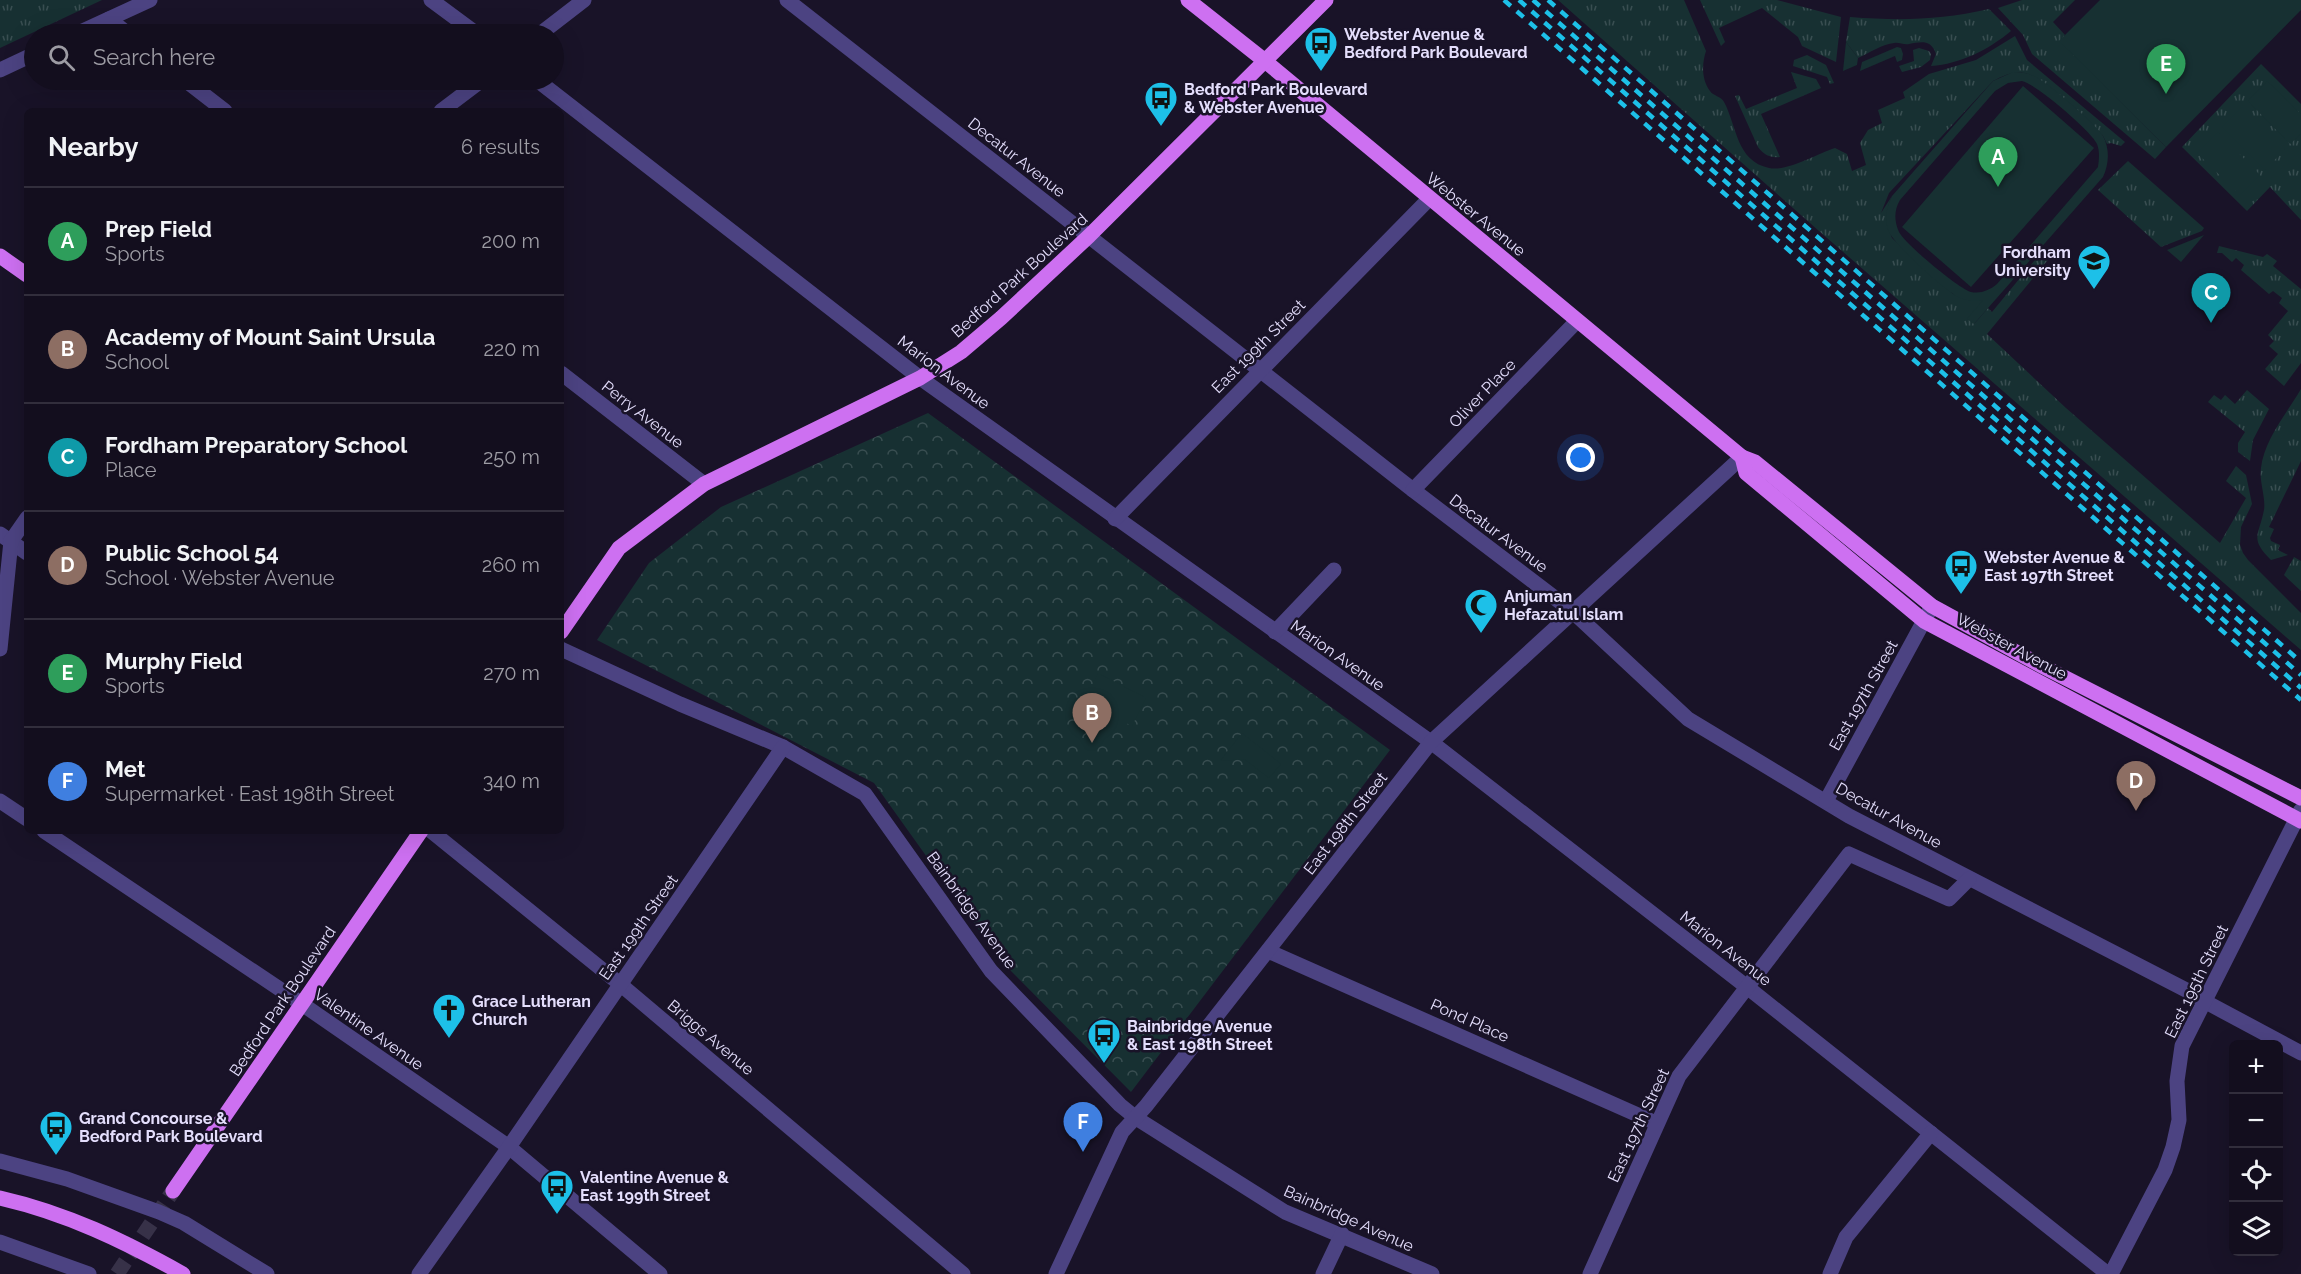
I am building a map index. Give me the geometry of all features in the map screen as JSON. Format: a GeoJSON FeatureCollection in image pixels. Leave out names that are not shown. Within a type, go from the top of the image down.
{"type":"FeatureCollection","features":[{"type":"Feature","properties":{"kind":"main road","name":"Webster Avenue"},"geometry":{"type":"LineString","coordinates":[[1188,0],[1265,61],[1742,457],[1755,462],[1932,606],[2040,665],[2301,798]]}},
{"type":"Feature","properties":{"kind":"main road","name":"Bedford Park Boulevard"},"geometry":{"type":"LineString","coordinates":[[564,628],[619,548],[704,484],[920,378],[961,352],[1089,236],[1326,0]]}},
{"type":"Feature","properties":{"kind":"main road"},"geometry":{"type":"LineString","coordinates":[[0,256],[24,273]]}},
{"type":"Feature","properties":{"kind":"main road","name":"Webster Avenue"},"geometry":{"type":"LineString","coordinates":[[1742,457],[1746,473],[1924,621],[2300,816]]}},
{"type":"Feature","properties":{"kind":"main road","name":"Bedford Park Boulevard"},"geometry":{"type":"LineString","coordinates":[[173,1191],[419,834]]}},
{"type":"Feature","properties":{"kind":"main road"},"geometry":{"type":"LineString","coordinates":[[0,1198],[51,1213],[111,1236],[183,1274]]}},
{"type":"Feature","properties":{"kind":"street"},"geometry":{"type":"LineString","coordinates":[[98,24],[150,0]]}},
{"type":"Feature","properties":{"kind":"street"},"geometry":{"type":"LineString","coordinates":[[431,0],[463,24]]}},
{"type":"Feature","properties":{"kind":"street"},"geometry":{"type":"LineString","coordinates":[[553,24],[584,0]]}},
{"type":"Feature","properties":{"kind":"street","name":"Decatur Avenue"},"geometry":{"type":"LineString","coordinates":[[787,0],[1413,490],[1572,611],[1688,719],[1849,816],[2190,992],[2301,1053]]}},
{"type":"Feature","properties":{"kind":"street"},"geometry":{"type":"LineString","coordinates":[[109,19],[115,24]]}},
{"type":"Feature","properties":{"kind":"street"},"geometry":{"type":"LineString","coordinates":[[0,70],[24,59]]}},
{"type":"Feature","properties":{"kind":"street"},"geometry":{"type":"LineString","coordinates":[[198,90],[221,108]]}},
{"type":"Feature","properties":{"kind":"street"},"geometry":{"type":"LineString","coordinates":[[445,108],[469,90]]}},
{"type":"Feature","properties":{"kind":"street","name":"Marion Avenue"},"geometry":{"type":"LineString","coordinates":[[550,90],[920,378],[1431,742],[1747,987],[2109,1274]]}},
{"type":"Feature","properties":{"kind":"street","name":"East 199th Street"},"geometry":{"type":"LineString","coordinates":[[1115,519],[1429,199]]}},
{"type":"Feature","properties":{"kind":"street","name":"Oliver Place"},"geometry":{"type":"LineString","coordinates":[[1413,490],[1577,321]]}},
{"type":"Feature","properties":{"kind":"street","name":"Perry Avenue"},"geometry":{"type":"LineString","coordinates":[[564,375],[704,484]]}},
{"type":"Feature","properties":{"kind":"street","name":"East 198th Street"},"geometry":{"type":"LineString","coordinates":[[1056,1274],[1122,1132],[1137,1118],[1431,742],[1742,457]]}},
{"type":"Feature","properties":{"kind":"street"},"geometry":{"type":"LineString","coordinates":[[0,649],[5,538],[24,521]]}},
{"type":"Feature","properties":{"kind":"street"},"geometry":{"type":"LineString","coordinates":[[5,538],[24,551]]}},
{"type":"Feature","properties":{"kind":"street"},"geometry":{"type":"LineString","coordinates":[[1275,632],[1334,570]]}},
{"type":"Feature","properties":{"kind":"street","name":"East 197th Street"},"geometry":{"type":"LineString","coordinates":[[1826,801],[1932,606]]}},
{"type":"Feature","properties":{"kind":"street","name":"Bainbridge Avenue"},"geometry":{"type":"LineString","coordinates":[[564,650],[669,699],[783,747],[865,794],[991,971],[1120,1105],[1285,1212],[1342,1234],[1432,1274]]}},
{"type":"Feature","properties":{"kind":"street","name":"East 199th Street"},"geometry":{"type":"LineString","coordinates":[[419,1274],[510,1147],[783,747]]}},
{"type":"Feature","properties":{"kind":"street"},"geometry":{"type":"LineString","coordinates":[[0,801],[24,817]]}},
{"type":"Feature","properties":{"kind":"street","name":"East 195th Street"},"geometry":{"type":"LineString","coordinates":[[2109,1274],[2171,1155],[2179,1120],[2177,1081],[2182,1046],[2300,816]]}},
{"type":"Feature","properties":{"kind":"street","name":"Valentine Avenue"},"geometry":{"type":"LineString","coordinates":[[48,834],[510,1147],[660,1274]]}},
{"type":"Feature","properties":{"kind":"street","name":"Briggs Avenue"},"geometry":{"type":"LineString","coordinates":[[435,834],[620,984],[963,1274]]}},
{"type":"Feature","properties":{"kind":"street","name":"East 197th Street"},"geometry":{"type":"LineString","coordinates":[[1590,1274],[1679,1076],[1849,854],[1949,899],[1969,879]]}},
{"type":"Feature","properties":{"kind":"street","name":"Pond Place"},"geometry":{"type":"LineString","coordinates":[[1268,951],[1656,1123]]}},
{"type":"Feature","properties":{"kind":"street"},"geometry":{"type":"LineString","coordinates":[[1830,1274],[1846,1237],[1931,1133]]}},
{"type":"Feature","properties":{"kind":"street"},"geometry":{"type":"LineString","coordinates":[[0,1161],[67,1179],[159,1212],[191,1227],[267,1274]]}},
{"type":"Feature","properties":{"kind":"street"},"geometry":{"type":"LineString","coordinates":[[1323,1274],[1342,1234]]}},
{"type":"Feature","properties":{"kind":"street"},"geometry":{"type":"LineString","coordinates":[[0,1242],[89,1274]]}},
{"type":"Feature","properties":{"kind":"green space"},"geometry":{"type":"Polygon","coordinates":[[[0,0],[102,0],[51,24],[24,24],[24,37],[0,48],[0,0]]]}},
{"type":"Feature","properties":{"kind":"green space"},"geometry":{"type":"Polygon","coordinates":[[[1558,0],[1684,0],[1706,51],[1703,71],[1707,86],[1711,93],[1724,102],[1739,141],[1750,158],[1758,164],[1776,169],[1793,165],[1835,148],[1847,154],[1852,171],[1866,165],[1860,143],[1868,130],[1882,123],[1878,110],[1905,98],[1903,92],[1929,74],[1976,60],[2015,36],[2027,60],[2125,142],[2121,146],[2107,144],[2103,136],[2065,100],[2032,76],[2012,73],[2004,76],[1993,81],[1889,193],[1881,213],[1892,196],[1887,217],[1892,238],[1953,294],[1984,300],[1974,324],[1988,308],[1992,312],[2044,249],[2052,255],[1987,334],[2066,408],[2220,543],[2246,498],[2226,481],[2236,466],[2246,475],[2252,504],[2241,527],[2240,545],[2248,560],[2301,613],[2301,650],[1819,231],[1558,0]]]}},
{"type":"Feature","properties":{"kind":"green space"},"geometry":{"type":"Polygon","coordinates":[[[1700,0],[1777,0],[1841,17],[1836,62],[1802,46],[1798,37],[1762,8],[1719,28],[1725,42],[1721,46],[1700,0]]]}},
{"type":"Feature","properties":{"kind":"green space"},"geometry":{"type":"Polygon","coordinates":[[[2022,0],[2075,0],[2053,22],[2065,35],[2060,41],[2166,147],[2155,159],[2032,54],[2023,35],[1998,8],[2022,0]]]}},
{"type":"Feature","properties":{"kind":"green space"},"geometry":{"type":"Polygon","coordinates":[[[2100,0],[2301,0],[2301,10],[2166,147],[2059,41],[2100,0]]]}},
{"type":"Feature","properties":{"kind":"green space"},"geometry":{"type":"Polygon","coordinates":[[[1989,9],[2011,31],[1983,50],[1942,65],[1931,66],[1936,54],[1931,46],[1925,43],[1890,44],[1858,58],[1846,42],[1850,17],[1920,19],[1989,9]]]}},
{"type":"Feature","properties":{"kind":"green space"},"geometry":{"type":"Polygon","coordinates":[[[1846,42],[1858,58],[1857,65],[1843,71],[1846,42]]]}},
{"type":"Feature","properties":{"kind":"green space"},"geometry":{"type":"Polygon","coordinates":[[[1897,47],[1901,48],[1902,60],[1897,62],[1895,56],[1860,71],[1862,62],[1897,47]]]}},
{"type":"Feature","properties":{"kind":"green space"},"geometry":{"type":"Polygon","coordinates":[[[1919,48],[1929,51],[1930,60],[1921,67],[1902,72],[1899,66],[1914,61],[1913,50],[1919,48]]]}},
{"type":"Feature","properties":{"kind":"green space"},"geometry":{"type":"Polygon","coordinates":[[[1807,55],[1826,65],[1834,83],[1830,84],[1827,77],[1793,66],[1794,60],[1807,55]]]}},
{"type":"Feature","properties":{"kind":"green space"},"geometry":{"type":"Polygon","coordinates":[[[2261,64],[2301,104],[2301,220],[2270,187],[2247,211],[2182,147],[2261,64]]]}},
{"type":"Feature","properties":{"kind":"green space"},"geometry":{"type":"Polygon","coordinates":[[[1791,72],[1816,79],[1821,88],[1761,114],[1780,157],[1770,156],[1758,147],[1735,96],[1739,95],[1746,109],[1797,88],[1791,72]]]}},
{"type":"Feature","properties":{"kind":"green space"},"geometry":{"type":"Polygon","coordinates":[[[2013,72],[2031,75],[2042,81],[2099,130],[2107,146],[2107,167],[2103,177],[1974,324],[1967,319],[1983,300],[1960,298],[1933,278],[1893,238],[1887,228],[1886,214],[1892,196],[1993,81],[2013,72]],[[2022,81],[2008,83],[1995,91],[1900,200],[1897,208],[1896,224],[1903,238],[1944,275],[1971,292],[1985,291],[1997,284],[2098,167],[2099,150],[2093,138],[2062,109],[2022,81]]]}},
{"type":"Feature","properties":{"kind":"green space"},"geometry":{"type":"Polygon","coordinates":[[[2267,81],[2301,114],[2301,134],[2290,144],[2248,101],[2267,81]]]}},
{"type":"Feature","properties":{"kind":"green space"},"geometry":{"type":"Polygon","coordinates":[[[2023,86],[2094,148],[1971,287],[1902,227],[2023,86]]]}},
{"type":"Feature","properties":{"kind":"green space"},"geometry":{"type":"Polygon","coordinates":[[[2242,107],[2285,149],[2265,170],[2222,127],[2242,107]]]}},
{"type":"Feature","properties":{"kind":"green space"},"geometry":{"type":"Polygon","coordinates":[[[2218,132],[2260,175],[2240,195],[2197,153],[2218,132]]]}},
{"type":"Feature","properties":{"kind":"green space"},"geometry":{"type":"Polygon","coordinates":[[[2128,161],[2204,228],[2202,231],[2161,247],[2098,190],[2128,161]]]}},
{"type":"Feature","properties":{"kind":"green space"},"geometry":{"type":"Polygon","coordinates":[[[2204,235],[2181,262],[2167,250],[2204,235]]]}},
{"type":"Feature","properties":{"kind":"green space"},"geometry":{"type":"Polygon","coordinates":[[[2219,246],[2263,257],[2267,254],[2277,261],[2273,266],[2301,289],[2301,363],[2284,386],[2265,369],[2278,354],[2269,346],[2274,341],[2268,335],[2288,311],[2279,303],[2282,298],[2273,291],[2269,294],[2241,270],[2244,265],[2236,258],[2232,262],[2222,253],[2217,253],[2219,246]]]}},
{"type":"Feature","properties":{"kind":"green space"},"geometry":{"type":"Polygon","coordinates":[[[2301,389],[2301,461],[2269,527],[2274,529],[2271,541],[2280,545],[2278,550],[2288,555],[2271,560],[2260,547],[2257,536],[2264,510],[2261,468],[2271,437],[2301,389]]]}},
{"type":"Feature","properties":{"kind":"green space"},"geometry":{"type":"Polygon","coordinates":[[[2247,390],[2269,409],[2253,440],[2250,461],[2238,452],[2238,443],[2245,432],[2208,402],[2214,395],[2221,400],[2225,395],[2235,404],[2247,390]]]}},
{"type":"Feature","properties":{"kind":"green space"},"geometry":{"type":"Polygon","coordinates":[[[928,413],[1390,750],[1131,1092],[1002,962],[874,783],[597,640],[649,563],[721,507],[928,413]]]}},
{"type":"Feature","properties":{"kind":"green space"},"geometry":{"type":"Polygon","coordinates":[[[2294,557],[2301,561],[2301,591],[2284,575],[2294,557]]]}},
{"type":"Feature","properties":{"kind":"green space"},"geometry":{"type":"Polygon","coordinates":[[[1098,673],[1146,698],[1132,726],[1084,702],[1098,673]]]}},
{"type":"Feature","properties":{"kind":"green space"},"geometry":{"type":"Polygon","coordinates":[[[1242,733],[1281,764],[1269,778],[1244,759],[1220,761],[1242,733]]]}},
{"type":"Feature","properties":{"kind":"tunnel"},"geometry":{"type":"LineString","coordinates":[[117,1274],[173,1191]]}},
{"type":"Feature","properties":{"kind":"railway"},"geometry":{"type":"LineString","coordinates":[[1504,0],[2301,700]]}},
{"type":"Feature","properties":{"kind":"railway"},"geometry":{"type":"LineString","coordinates":[[1519,0],[2301,688]]}},
{"type":"Feature","properties":{"kind":"railway"},"geometry":{"type":"LineString","coordinates":[[1533,0],[2301,675]]}},
{"type":"Feature","properties":{"kind":"railway"},"geometry":{"type":"LineString","coordinates":[[1548,0],[2301,662]]}},
{"type":"Feature","properties":{"kind":"place","name":"Webster Avenue & Bedford Park Boulevard"},"geometry":{"type":"Point","coordinates":[1321,72]}},
{"type":"Feature","properties":{"kind":"place","name":"Murphy Field"},"geometry":{"type":"Point","coordinates":[2166,94]}},
{"type":"Feature","properties":{"kind":"place","name":"Bedford Park Boulevard & Webster Avenue"},"geometry":{"type":"Point","coordinates":[1161,127]}},
{"type":"Feature","properties":{"kind":"place","name":"Prep Field"},"geometry":{"type":"Point","coordinates":[1998,187]}},
{"type":"Feature","properties":{"kind":"place","name":"Fordham University"},"geometry":{"type":"Point","coordinates":[2094,290]}},
{"type":"Feature","properties":{"kind":"place","name":"Fordham Preparatory School"},"geometry":{"type":"Point","coordinates":[2211,323]}},
{"type":"Feature","properties":{"kind":"place","name":"Webster Avenue & East 197th Street"},"geometry":{"type":"Point","coordinates":[1961,595]}},
{"type":"Feature","properties":{"kind":"place","name":"Anjuman Hefazatul Islam"},"geometry":{"type":"Point","coordinates":[1481,634]}},
{"type":"Feature","properties":{"kind":"place","name":"Academy of Mount Saint Ursula"},"geometry":{"type":"Point","coordinates":[1092,743]}},
{"type":"Feature","properties":{"kind":"place","name":"Public School 54"},"geometry":{"type":"Point","coordinates":[2136,811]}},
{"type":"Feature","properties":{"kind":"place","name":"Grace Lutheran Church"},"geometry":{"type":"Point","coordinates":[449,1039]}},
{"type":"Feature","properties":{"kind":"place","name":"Bainbridge Avenue & East 198th Street"},"geometry":{"type":"Point","coordinates":[1104,1064]}},
{"type":"Feature","properties":{"kind":"place","name":"Met"},"geometry":{"type":"Point","coordinates":[1083,1152]}},
{"type":"Feature","properties":{"kind":"place","name":"Grand Concourse & Bedford Park Boulevard"},"geometry":{"type":"Point","coordinates":[56,1156]}},
{"type":"Feature","properties":{"kind":"place","name":"Valentine Avenue & East 199th Street"},"geometry":{"type":"Point","coordinates":[557,1215]}}]}
